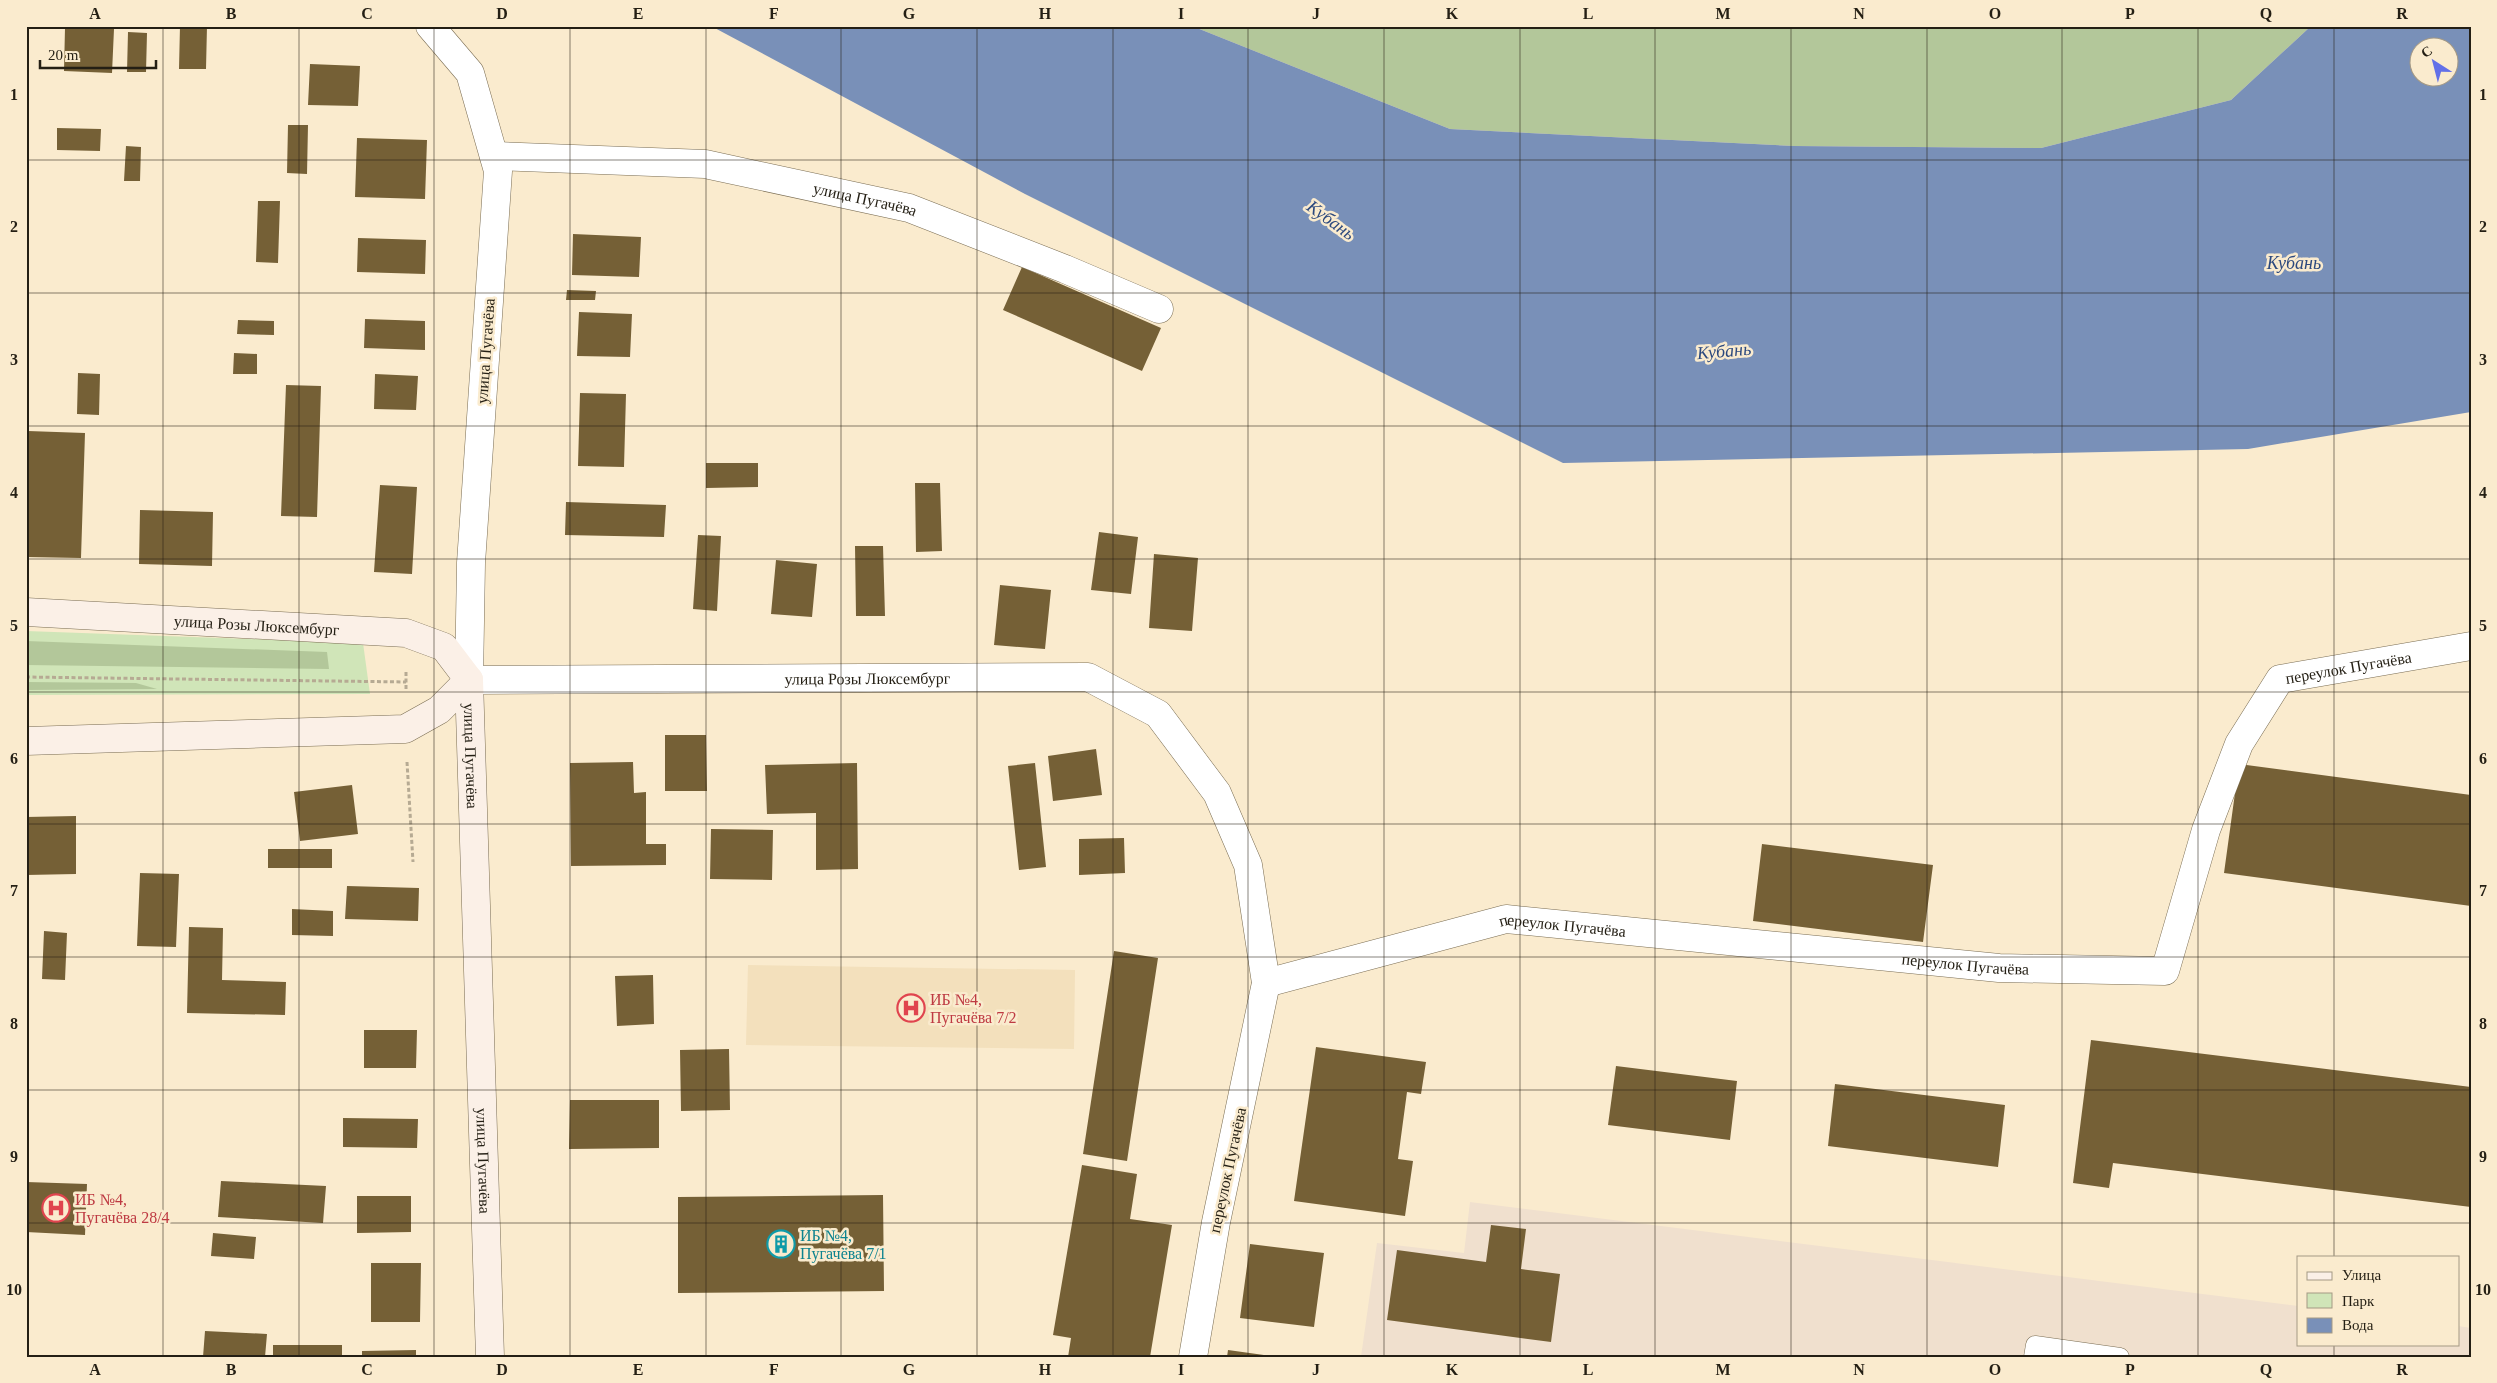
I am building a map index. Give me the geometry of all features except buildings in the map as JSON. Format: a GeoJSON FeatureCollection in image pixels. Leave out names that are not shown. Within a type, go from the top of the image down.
{"type":"FeatureCollection","features":[{"type":"Feature","properties":{"kind":"main road","name":"улица Розы Люксембург"},"geometry":{"type":"LineString","coordinates":[[26,612],[406,632],[444,647],[469,680]]}},
{"type":"Feature","properties":{"kind":"main road"},"geometry":{"type":"LineString","coordinates":[[26,741],[405,729],[439,710],[469,680]]}},
{"type":"Feature","properties":{"kind":"main road","name":"улица Пугачёва"},"geometry":{"type":"LineString","coordinates":[[469,680],[490,1357]]}},
{"type":"Feature","properties":{"kind":"street","name":"улица Пугачёва"},"geometry":{"type":"LineString","coordinates":[[430,26],[470,73],[498,171],[471,563],[469,680]]}},
{"type":"Feature","properties":{"kind":"street","name":"улица Пугачёва"},"geometry":{"type":"LineString","coordinates":[[494,156],[704,164],[909,208],[1065,269],[1159,309]]}},
{"type":"Feature","properties":{"kind":"street","name":"переулок Пугачёва"},"geometry":{"type":"LineString","coordinates":[[1266,983],[1506,919],[1999,968],[2165,972],[2206,830],[2238,744],[2280,679],[2471,646]]}},
{"type":"Feature","properties":{"kind":"street","name":"улица Розы Люксембург"},"geometry":{"type":"LineString","coordinates":[[469,680],[1088,677],[1158,714],[1217,792]]}},
{"type":"Feature","properties":{"kind":"street","name":"переулок Пугачёва"},"geometry":{"type":"LineString","coordinates":[[1193,1357],[1216,1222],[1266,983],[1248,865],[1217,792]]}},
{"type":"Feature","properties":{"kind":"lane"},"geometry":{"type":"LineString","coordinates":[[2033,1357],[2035,1345],[2120,1357]]}},
{"type":"Feature","properties":{"kind":"path"},"geometry":{"type":"LineString","coordinates":[[26,676],[406,682]]}},
{"type":"Feature","properties":{"kind":"shaded area","name":"ИБ №4, Пугачёва 7/2"},"geometry":{"type":"Polygon","coordinates":[[[748,965],[1075,970],[1074,1049],[746,1045],[748,965]]]}},
{"type":"Feature","properties":{"kind":"shaded area"},"geometry":{"type":"Polygon","coordinates":[[[1470,1202],[2297,1306],[2297,1346],[2460,1346],[2460,1326],[2471,1328],[2471,1357],[1361,1357],[1377,1243],[1464,1253],[1470,1202]]]}},
{"type":"Feature","properties":{"kind":"green space"},"geometry":{"type":"Polygon","coordinates":[[[1192,26],[2311,26],[2231,100],[2041,148],[1794,146],[1450,129],[1192,26]]]}},
{"type":"Feature","properties":{"kind":"green space"},"geometry":{"type":"Polygon","coordinates":[[[26,631],[363,643],[370,694],[26,695],[26,631]]]}},
{"type":"Feature","properties":{"kind":"green space"},"geometry":{"type":"Polygon","coordinates":[[[26,641],[327,652],[329,669],[26,665],[26,641]]]}},
{"type":"Feature","properties":{"kind":"green space"},"geometry":{"type":"Polygon","coordinates":[[[26,682],[136,683],[157,689],[26,690],[26,682]]]}},
{"type":"Feature","properties":{"kind":"water","name":"Кубань"},"geometry":{"type":"Polygon","coordinates":[[[711,26],[1192,26],[1450,129],[1794,146],[2041,148],[2231,100],[2311,26],[2471,26],[2471,412],[2248,449],[1563,463],[1025,194],[711,26]]]}},
{"type":"Feature","properties":{"kind":"place","name":"ИБ №4, Пугачёва 7/2"},"geometry":{"type":"Point","coordinates":[911,1008]}},
{"type":"Feature","properties":{"kind":"place","name":"ИБ №4, Пугачёва 28/4"},"geometry":{"type":"Point","coordinates":[56,1208]}},
{"type":"Feature","properties":{"kind":"place","name":"ИБ №4, Пугачёва 7/1"},"geometry":{"type":"Point","coordinates":[781,1244]}}]}
